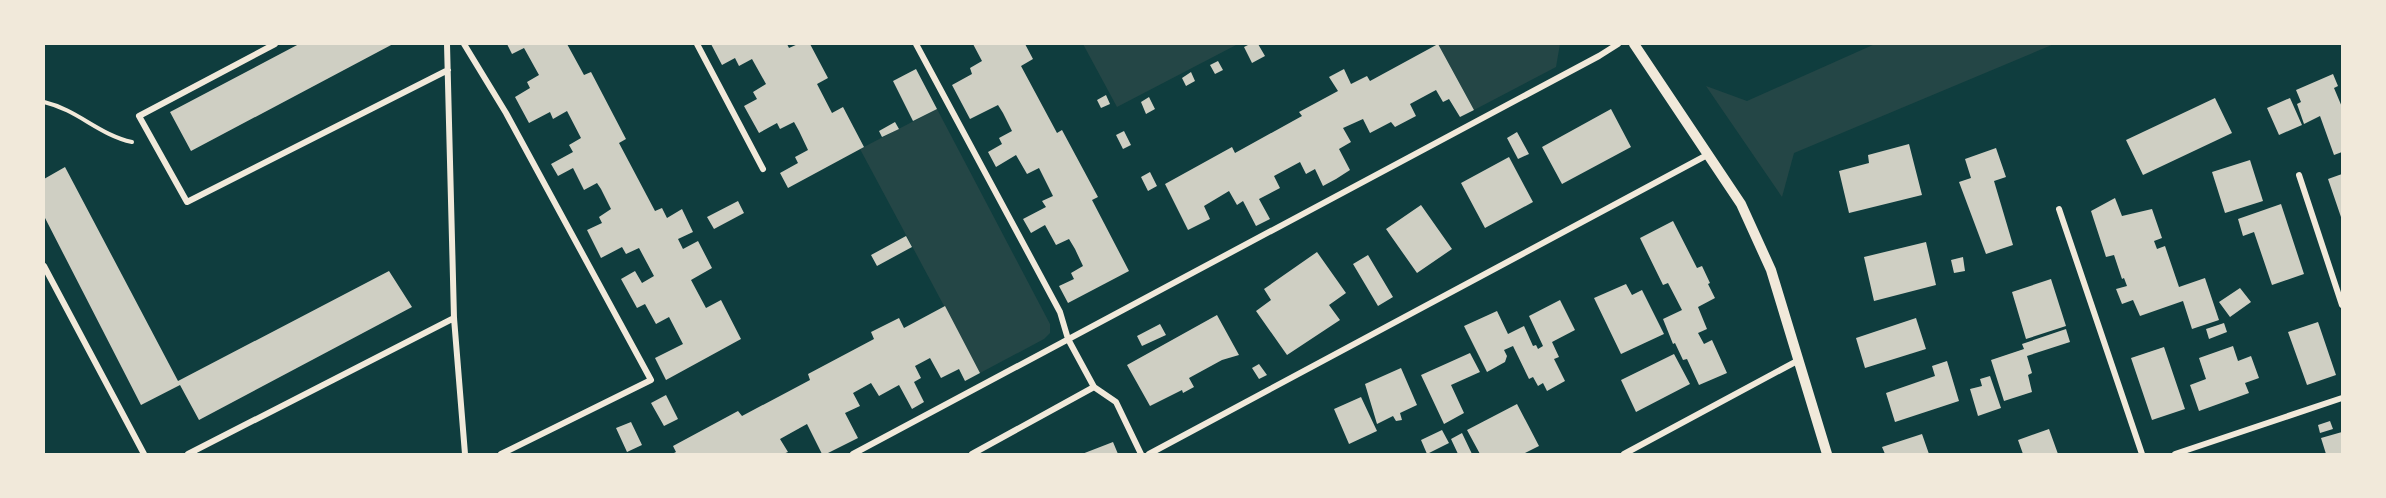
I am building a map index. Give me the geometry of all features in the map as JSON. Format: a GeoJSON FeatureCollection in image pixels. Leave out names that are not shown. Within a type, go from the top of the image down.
{"type":"FeatureCollection","features":[{"type":"Feature","properties":{"kind":"street"},"geometry":{"type":"LineString","coordinates":[[275,44],[139,116],[187,202],[448,70]]}},
{"type":"Feature","properties":{"kind":"street"},"geometry":{"type":"LineString","coordinates":[[447,44],[454,318],[465,454]]}},
{"type":"Feature","properties":{"kind":"street"},"geometry":{"type":"LineString","coordinates":[[464,44],[506,113],[651,380],[501,454]]}},
{"type":"Feature","properties":{"kind":"street"},"geometry":{"type":"LineString","coordinates":[[697,44],[763,169]]}},
{"type":"Feature","properties":{"kind":"street"},"geometry":{"type":"LineString","coordinates":[[916,44],[1060,312],[1068,339],[1094,387],[1116,402],[1141,454]]}},
{"type":"Feature","properties":{"kind":"street"},"geometry":{"type":"LineString","coordinates":[[853,454],[1618,44]]}},
{"type":"Feature","properties":{"kind":"street"},"geometry":{"type":"LineString","coordinates":[[1634,44],[1741,204],[1771,270],[1827,454]]}},
{"type":"Feature","properties":{"kind":"street"},"geometry":{"type":"LineString","coordinates":[[1149,454],[1709,154]]}},
{"type":"Feature","properties":{"kind":"street"},"geometry":{"type":"LineString","coordinates":[[2299,175],[2343,304]]}},
{"type":"Feature","properties":{"kind":"street"},"geometry":{"type":"LineString","coordinates":[[2059,209],[2142,454]]}},
{"type":"Feature","properties":{"kind":"street"},"geometry":{"type":"LineString","coordinates":[[44,266],[144,454]]}},
{"type":"Feature","properties":{"kind":"street"},"geometry":{"type":"LineString","coordinates":[[188,454],[454,318]]}},
{"type":"Feature","properties":{"kind":"street"},"geometry":{"type":"LineString","coordinates":[[1623,454],[1800,360]]}},
{"type":"Feature","properties":{"kind":"street"},"geometry":{"type":"LineString","coordinates":[[972,454],[1094,387]]}},
{"type":"Feature","properties":{"kind":"street"},"geometry":{"type":"LineString","coordinates":[[2175,454],[2343,398]]}},
{"type":"Feature","properties":{"kind":"path"},"geometry":{"type":"LineString","coordinates":[[44,102],[74,112],[109,135],[157,147]]}},
{"type":"Feature","properties":{"kind":"shaded area"},"geometry":{"type":"Polygon","coordinates":[[[1083,44],[1238,44],[1117,107],[1083,44]]]}},
{"type":"Feature","properties":{"kind":"shaded area"},"geometry":{"type":"Polygon","coordinates":[[[1438,44],[1560,44],[1556,67],[1474,110],[1438,44]]]}},
{"type":"Feature","properties":{"kind":"shaded area"},"geometry":{"type":"Polygon","coordinates":[[[1875,44],[2054,44],[1794,153],[1782,197],[1706,86],[1747,101],[1875,44]]]}},
{"type":"Feature","properties":{"kind":"shaded area"},"geometry":{"type":"Polygon","coordinates":[[[937,109],[1050,324],[1050,333],[1044,339],[980,373],[860,149],[937,109]]]}},
{"type":"Feature","properties":{"kind":"building"},"geometry":{"type":"Polygon","coordinates":[[[299,44],[393,44],[191,151],[170,112],[299,44]]]}},
{"type":"Feature","properties":{"kind":"building"},"geometry":{"type":"Polygon","coordinates":[[[507,44],[567,44],[584,75],[591,72],[626,139],[619,143],[655,211],[662,208],[667,218],[682,209],[693,232],[678,239],[683,249],[698,241],[712,268],[691,280],[706,308],[721,300],[741,339],[666,380],[655,358],[683,344],[669,317],[656,324],[645,304],[637,308],[621,279],[635,271],[642,283],[654,276],[639,248],[626,254],[622,247],[601,258],[587,230],[602,223],[599,217],[611,209],[601,189],[597,183],[584,190],[573,168],[558,176],[551,164],[573,152],[569,145],[581,138],[567,111],[553,119],[550,112],[529,123],[515,97],[530,88],[527,82],[539,75],[524,48],[512,54],[507,44]]]}},
{"type":"Feature","properties":{"kind":"building"},"geometry":{"type":"Polygon","coordinates":[[[711,44],[787,44],[789,48],[798,44],[810,44],[828,78],[817,84],[832,113],[843,107],[864,147],[788,188],[780,173],[798,163],[795,157],[808,150],[799,131],[794,122],[780,129],[777,123],[759,133],[744,106],[757,99],[753,92],[766,84],[752,59],[739,66],[735,58],[722,65],[711,44]]]}},
{"type":"Feature","properties":{"kind":"building"},"geometry":{"type":"Polygon","coordinates":[[[973,44],[1025,44],[1033,59],[1021,66],[1057,133],[1062,130],[1098,197],[1092,200],[1129,271],[1068,303],[1059,286],[1074,279],[1071,273],[1083,266],[1075,249],[1069,239],[1056,245],[1045,225],[1031,233],[1023,219],[1046,207],[1042,201],[1053,196],[1039,168],[1027,174],[1016,155],[996,167],[988,152],[1002,144],[999,138],[1012,131],[1003,113],[998,105],[970,119],[952,85],[972,74],[970,68],[982,61],[973,44]]]}},
{"type":"Feature","properties":{"kind":"building"},"geometry":{"type":"Polygon","coordinates":[[[1258,44],[1265,56],[1252,63],[1244,47],[1258,44]]]}},
{"type":"Feature","properties":{"kind":"building"},"geometry":{"type":"Polygon","coordinates":[[[1438,44],[1474,110],[1460,117],[1449,99],[1443,102],[1436,90],[1410,104],[1416,116],[1395,127],[1391,122],[1370,133],[1363,119],[1343,128],[1351,142],[1339,149],[1350,170],[1336,179],[1323,186],[1315,169],[1306,174],[1300,162],[1274,176],[1280,188],[1259,199],[1270,219],[1256,226],[1243,201],[1237,205],[1229,191],[1204,206],[1210,219],[1188,230],[1165,184],[1232,147],[1235,153],[1302,116],[1299,112],[1338,91],[1329,77],[1344,69],[1351,84],[1367,76],[1370,81],[1438,44]]]}},
{"type":"Feature","properties":{"kind":"building"},"geometry":{"type":"Polygon","coordinates":[[[1218,61],[1223,70],[1215,74],[1210,65],[1218,61]]]}},
{"type":"Feature","properties":{"kind":"building"},"geometry":{"type":"Polygon","coordinates":[[[916,69],[937,109],[913,121],[893,81],[916,69]]]}},
{"type":"Feature","properties":{"kind":"building"},"geometry":{"type":"Polygon","coordinates":[[[1191,72],[1195,81],[1186,86],[1182,78],[1191,72]]]}},
{"type":"Feature","properties":{"kind":"building"},"geometry":{"type":"Polygon","coordinates":[[[2333,74],[2338,86],[2334,88],[2342,107],[2342,152],[2334,155],[2320,116],[2304,124],[2297,104],[2301,102],[2296,90],[2333,74]]]}},
{"type":"Feature","properties":{"kind":"building"},"geometry":{"type":"Polygon","coordinates":[[[1106,95],[1110,104],[1101,108],[1097,100],[1106,95]]]}},
{"type":"Feature","properties":{"kind":"building"},"geometry":{"type":"Polygon","coordinates":[[[1149,97],[1155,109],[1146,114],[1141,102],[1149,97]]]}},
{"type":"Feature","properties":{"kind":"building"},"geometry":{"type":"Polygon","coordinates":[[[2215,98],[2232,133],[2143,175],[2126,140],[2215,98]]]}},
{"type":"Feature","properties":{"kind":"building"},"geometry":{"type":"Polygon","coordinates":[[[2290,98],[2302,125],[2279,135],[2267,108],[2290,98]]]}},
{"type":"Feature","properties":{"kind":"building"},"geometry":{"type":"Polygon","coordinates":[[[1611,109],[1631,147],[1562,184],[1542,147],[1611,109]]]}},
{"type":"Feature","properties":{"kind":"building"},"geometry":{"type":"Polygon","coordinates":[[[895,122],[899,129],[882,137],[879,131],[895,122]]]}},
{"type":"Feature","properties":{"kind":"building"},"geometry":{"type":"Polygon","coordinates":[[[1124,131],[1131,145],[1123,149],[1116,135],[1124,131]]]}},
{"type":"Feature","properties":{"kind":"building"},"geometry":{"type":"Polygon","coordinates":[[[1517,132],[1529,154],[1518,159],[1507,138],[1517,132]]]}},
{"type":"Feature","properties":{"kind":"building"},"geometry":{"type":"Polygon","coordinates":[[[1909,144],[1922,195],[1849,213],[1839,171],[1869,163],[1868,155],[1909,144]]]}},
{"type":"Feature","properties":{"kind":"building"},"geometry":{"type":"Polygon","coordinates":[[[1996,148],[2006,177],[1994,181],[2013,245],[1986,254],[1959,182],[1971,178],[1965,159],[1996,148]]]}},
{"type":"Feature","properties":{"kind":"building"},"geometry":{"type":"Polygon","coordinates":[[[1509,157],[1533,202],[1485,228],[1461,183],[1509,157]]]}},
{"type":"Feature","properties":{"kind":"building"},"geometry":{"type":"Polygon","coordinates":[[[2250,160],[2263,201],[2225,213],[2212,172],[2250,160]]]}},
{"type":"Feature","properties":{"kind":"building"},"geometry":{"type":"Polygon","coordinates":[[[65,167],[178,381],[389,271],[412,307],[199,420],[180,385],[141,405],[44,216],[44,179],[65,167]]]}},
{"type":"Feature","properties":{"kind":"building"},"geometry":{"type":"Polygon","coordinates":[[[1150,172],[1157,186],[1148,191],[1141,177],[1150,172]]]}},
{"type":"Feature","properties":{"kind":"building"},"geometry":{"type":"Polygon","coordinates":[[[2342,174],[2342,220],[2328,179],[2342,174]]]}},
{"type":"Feature","properties":{"kind":"building"},"geometry":{"type":"Polygon","coordinates":[[[2115,198],[2122,216],[2152,209],[2162,238],[2154,241],[2157,249],[2165,246],[2179,287],[2205,278],[2219,320],[2192,329],[2183,301],[2140,316],[2133,300],[2122,304],[2116,289],[2127,286],[2124,278],[2122,279],[2114,255],[2106,257],[2091,211],[2115,198]]]}},
{"type":"Feature","properties":{"kind":"building"},"geometry":{"type":"Polygon","coordinates":[[[738,201],[744,213],[714,229],[707,217],[738,201]]]}},
{"type":"Feature","properties":{"kind":"building"},"geometry":{"type":"Polygon","coordinates":[[[2281,204],[2304,274],[2272,285],[2254,232],[2243,236],[2238,219],[2281,204]]]}},
{"type":"Feature","properties":{"kind":"building"},"geometry":{"type":"Polygon","coordinates":[[[1421,205],[1452,249],[1417,273],[1386,229],[1421,205]]]}},
{"type":"Feature","properties":{"kind":"building"},"geometry":{"type":"Polygon","coordinates":[[[1673,221],[1697,268],[1702,266],[1710,283],[1708,284],[1715,298],[1698,307],[1707,329],[1698,333],[1704,344],[1712,340],[1727,373],[1699,385],[1687,359],[1683,360],[1675,343],[1673,344],[1663,319],[1682,310],[1668,283],[1663,285],[1640,238],[1673,221]]]}},
{"type":"Feature","properties":{"kind":"building"},"geometry":{"type":"Polygon","coordinates":[[[906,236],[912,247],[877,266],[871,255],[906,236]]]}},
{"type":"Feature","properties":{"kind":"building"},"geometry":{"type":"Polygon","coordinates":[[[1926,242],[1936,285],[1874,301],[1864,257],[1926,242]]]}},
{"type":"Feature","properties":{"kind":"building"},"geometry":{"type":"Polygon","coordinates":[[[1317,252],[1346,293],[1329,305],[1340,320],[1287,355],[1256,311],[1271,300],[1264,289],[1317,252]]]}},
{"type":"Feature","properties":{"kind":"building"},"geometry":{"type":"Polygon","coordinates":[[[1368,255],[1393,297],[1378,306],[1353,264],[1368,255]]]}},
{"type":"Feature","properties":{"kind":"building"},"geometry":{"type":"Polygon","coordinates":[[[1963,257],[1965,271],[1954,273],[1951,260],[1963,257]]]}},
{"type":"Feature","properties":{"kind":"building"},"geometry":{"type":"Polygon","coordinates":[[[2051,279],[2066,326],[2026,339],[2012,292],[2051,279]]]}},
{"type":"Feature","properties":{"kind":"building"},"geometry":{"type":"Polygon","coordinates":[[[1626,284],[1632,295],[1642,290],[1664,334],[1621,354],[1594,298],[1626,284]]]}},
{"type":"Feature","properties":{"kind":"building"},"geometry":{"type":"Polygon","coordinates":[[[2240,288],[2251,302],[2230,317],[2219,302],[2240,288]]]}},
{"type":"Feature","properties":{"kind":"building"},"geometry":{"type":"Polygon","coordinates":[[[1560,300],[1575,330],[1552,342],[1559,357],[1554,359],[1565,381],[1547,391],[1543,383],[1538,386],[1533,377],[1529,379],[1513,346],[1504,350],[1507,356],[1505,362],[1487,372],[1464,326],[1497,311],[1508,334],[1524,326],[1533,346],[1536,345],[1538,349],[1543,346],[1529,316],[1560,300]]]}},
{"type":"Feature","properties":{"kind":"building"},"geometry":{"type":"Polygon","coordinates":[[[945,306],[980,373],[965,381],[959,369],[941,378],[930,358],[915,366],[921,378],[914,382],[924,402],[912,409],[899,385],[879,396],[871,383],[853,393],[860,406],[845,413],[858,438],[826,454],[822,454],[807,424],[780,439],[788,452],[783,454],[672,454],[676,452],[673,446],[738,411],[742,416],[810,380],[808,374],[874,339],[871,332],[899,318],[904,328],[945,306]]]}},
{"type":"Feature","properties":{"kind":"building"},"geometry":{"type":"Polygon","coordinates":[[[1217,315],[1239,355],[1222,360],[1189,378],[1194,387],[1183,393],[1182,390],[1150,406],[1127,365],[1217,315]]]}},
{"type":"Feature","properties":{"kind":"building"},"geometry":{"type":"Polygon","coordinates":[[[1916,318],[1926,349],[1865,368],[1856,338],[1916,318]]]}},
{"type":"Feature","properties":{"kind":"building"},"geometry":{"type":"Polygon","coordinates":[[[2318,322],[2336,375],[2307,385],[2288,332],[2318,322]]]}},
{"type":"Feature","properties":{"kind":"building"},"geometry":{"type":"Polygon","coordinates":[[[2224,323],[2227,332],[2209,339],[2206,329],[2224,323]]]}},
{"type":"Feature","properties":{"kind":"building"},"geometry":{"type":"Polygon","coordinates":[[[1160,324],[1166,335],[1142,346],[1137,336],[1160,324]]]}},
{"type":"Feature","properties":{"kind":"building"},"geometry":{"type":"Polygon","coordinates":[[[2066,329],[2070,342],[2027,356],[2032,373],[2028,375],[2032,392],[2004,401],[1991,360],[2024,349],[2022,344],[2066,329]]]}},
{"type":"Feature","properties":{"kind":"building"},"geometry":{"type":"Polygon","coordinates":[[[2233,346],[2238,361],[2251,356],[2259,378],[2245,383],[2249,393],[2199,411],[2190,385],[2206,379],[2199,358],[2233,346]]]}},
{"type":"Feature","properties":{"kind":"building"},"geometry":{"type":"Polygon","coordinates":[[[2164,347],[2185,409],[2152,420],[2131,358],[2164,347]]]}},
{"type":"Feature","properties":{"kind":"building"},"geometry":{"type":"Polygon","coordinates":[[[1470,353],[1480,372],[1451,385],[1464,413],[1444,424],[1421,375],[1470,353]]]}},
{"type":"Feature","properties":{"kind":"building"},"geometry":{"type":"Polygon","coordinates":[[[1674,354],[1690,384],[1636,412],[1621,380],[1674,354]]]}},
{"type":"Feature","properties":{"kind":"building"},"geometry":{"type":"Polygon","coordinates":[[[1947,361],[1959,401],[1895,422],[1886,393],[1935,376],[1932,366],[1947,361]]]}},
{"type":"Feature","properties":{"kind":"building"},"geometry":{"type":"Polygon","coordinates":[[[1259,364],[1267,375],[1259,379],[1252,368],[1259,364]]]}},
{"type":"Feature","properties":{"kind":"building"},"geometry":{"type":"Polygon","coordinates":[[[1401,368],[1417,405],[1400,413],[1402,420],[1396,421],[1393,416],[1377,424],[1365,384],[1401,368]]]}},
{"type":"Feature","properties":{"kind":"building"},"geometry":{"type":"Polygon","coordinates":[[[1990,376],[2001,408],[1978,416],[1970,389],[1982,386],[1980,379],[1990,376]]]}},
{"type":"Feature","properties":{"kind":"building"},"geometry":{"type":"Polygon","coordinates":[[[666,395],[678,419],[664,426],[651,403],[666,395]]]}},
{"type":"Feature","properties":{"kind":"building"},"geometry":{"type":"Polygon","coordinates":[[[1361,397],[1377,431],[1349,444],[1334,409],[1361,397]]]}},
{"type":"Feature","properties":{"kind":"building"},"geometry":{"type":"Polygon","coordinates":[[[1517,404],[1539,446],[1523,454],[1480,454],[1467,430],[1517,404]]]}},
{"type":"Feature","properties":{"kind":"building"},"geometry":{"type":"Polygon","coordinates":[[[2330,421],[2333,429],[2320,433],[2318,425],[2330,421]]]}},
{"type":"Feature","properties":{"kind":"building"},"geometry":{"type":"Polygon","coordinates":[[[631,422],[642,445],[627,452],[616,428],[631,422]]]}},
{"type":"Feature","properties":{"kind":"building"},"geometry":{"type":"Polygon","coordinates":[[[2049,429],[2058,454],[2023,454],[2018,440],[2049,429]]]}},
{"type":"Feature","properties":{"kind":"building"},"geometry":{"type":"Polygon","coordinates":[[[1442,430],[1449,443],[1427,454],[1421,440],[1442,430]]]}},
{"type":"Feature","properties":{"kind":"building"},"geometry":{"type":"Polygon","coordinates":[[[2342,432],[2342,454],[2326,454],[2321,438],[2342,432]]]}},
{"type":"Feature","properties":{"kind":"building"},"geometry":{"type":"Polygon","coordinates":[[[1462,433],[1472,454],[1458,454],[1451,439],[1462,433]]]}},
{"type":"Feature","properties":{"kind":"building"},"geometry":{"type":"Polygon","coordinates":[[[1922,434],[1929,454],[1885,454],[1882,447],[1922,434]]]}},
{"type":"Feature","properties":{"kind":"building"},"geometry":{"type":"Polygon","coordinates":[[[1113,442],[1118,454],[1082,454],[1113,442]]]}}]}
